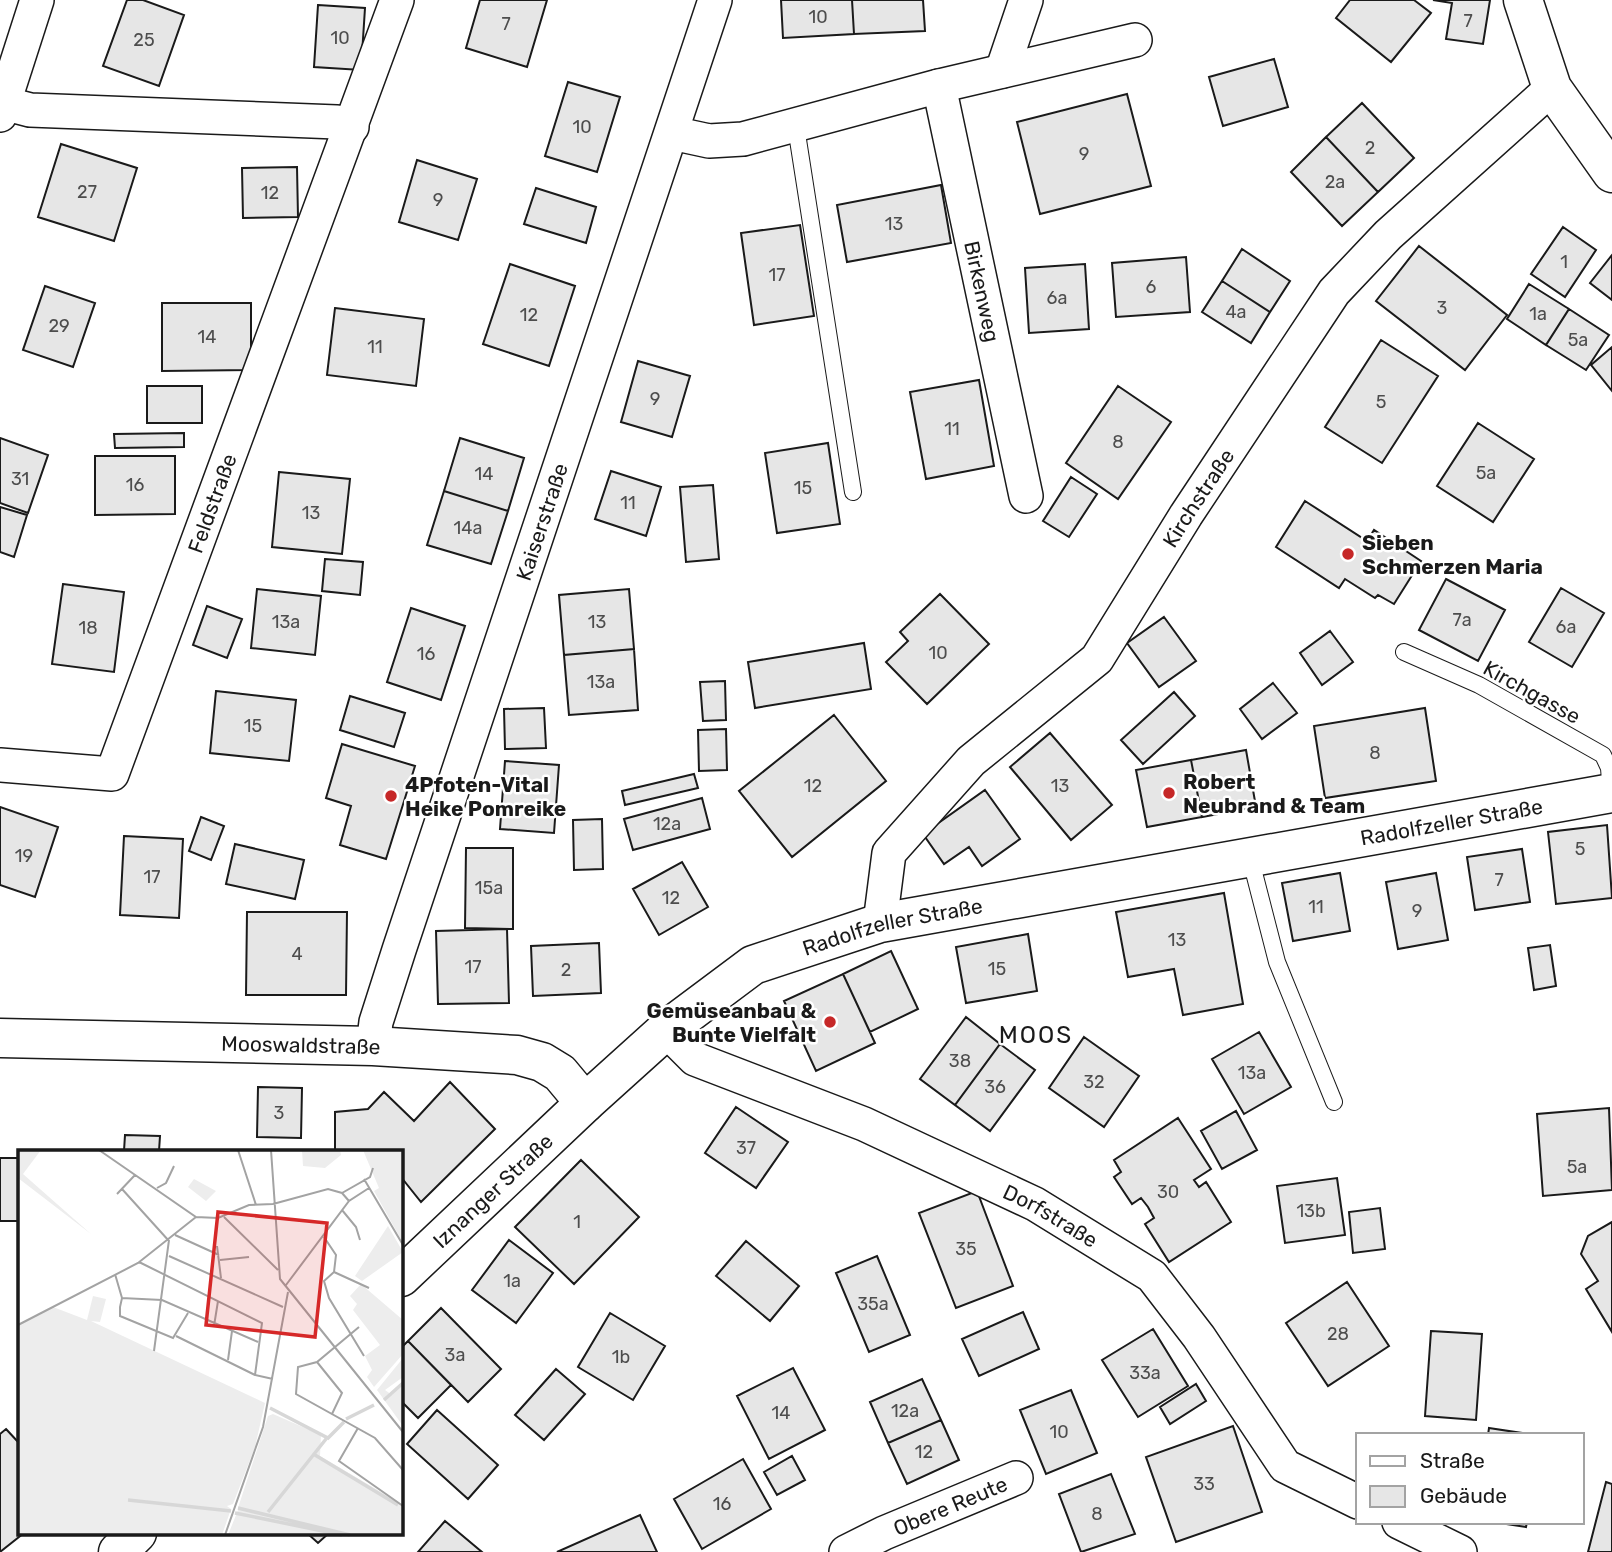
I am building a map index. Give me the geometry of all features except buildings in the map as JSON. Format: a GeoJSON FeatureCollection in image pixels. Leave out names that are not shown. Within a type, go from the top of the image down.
{"type":"FeatureCollection","features":[{"type":"Feature","properties":{"kind":"main road"},"geometry":{"type":"LineString","coordinates":[[1522,0],[1552,88],[1612,173]]}},
{"type":"Feature","properties":{"kind":"main road","name":"Radolfzeller Straße"},"geometry":{"type":"LineString","coordinates":[[584,1103],[666,1030],[753,965],[880,922],[1612,793]]}},
{"type":"Feature","properties":{"kind":"main road","name":"Mooswaldstraße"},"geometry":{"type":"LineString","coordinates":[[0,1038],[373,1046],[517,1055],[542,1062],[560,1073],[584,1103]]}},
{"type":"Feature","properties":{"kind":"main road","name":"Iznanger Straße"},"geometry":{"type":"LineString","coordinates":[[402,1276],[584,1103]]}},
{"type":"Feature","properties":{"kind":"main road"},"geometry":{"type":"LineString","coordinates":[[118,1552],[136,1534]]}},
{"type":"Feature","properties":{"kind":"street"},"geometry":{"type":"LineString","coordinates":[[37,0],[1,109],[337,121],[352,127]]}},
{"type":"Feature","properties":{"kind":"street","name":"Feldstraße"},"geometry":{"type":"LineString","coordinates":[[0,765],[112,774],[397,0]]}},
{"type":"Feature","properties":{"kind":"street","name":"Kaiserstraße"},"geometry":{"type":"LineString","coordinates":[[373,1046],[376,1022],[395,962],[715,0]]}},
{"type":"Feature","properties":{"kind":"street"},"geometry":{"type":"LineString","coordinates":[[1002,71],[1026,0]]}},
{"type":"Feature","properties":{"kind":"street"},"geometry":{"type":"LineString","coordinates":[[672,133],[721,141],[743,139],[796,127],[939,86],[1135,40]]}},
{"type":"Feature","properties":{"kind":"street","name":"Birkenweg"},"geometry":{"type":"LineString","coordinates":[[939,86],[1026,496]]}},
{"type":"Feature","properties":{"kind":"street","name":"Kirchstraße"},"geometry":{"type":"LineString","coordinates":[[880,922],[889,853],[971,761],[1097,659],[1186,515],[1334,292],[1388,235],[1552,88]]}},
{"type":"Feature","properties":{"kind":"street","name":"Dorfstraße"},"geometry":{"type":"LineString","coordinates":[[666,1030],[695,1059],[864,1124],[1035,1204],[1152,1276],[1199,1337],[1285,1466],[1356,1501]]}},
{"type":"Feature","properties":{"kind":"street","name":"Obere Reute"},"geometry":{"type":"LineString","coordinates":[[846,1552],[884,1533],[1016,1478]]}},
{"type":"Feature","properties":{"kind":"street"},"geometry":{"type":"LineString","coordinates":[[1406,1535],[1460,1552]]}},
{"type":"Feature","properties":{"kind":"lane"},"geometry":{"type":"LineString","coordinates":[[796,127],[853,492]]}},
{"type":"Feature","properties":{"kind":"lane","name":"Kirchgasse"},"geometry":{"type":"LineString","coordinates":[[1404,652],[1479,685],[1603,755],[1609,768],[1612,793]]}},
{"type":"Feature","properties":{"kind":"lane"},"geometry":{"type":"LineString","coordinates":[[1250,857],[1277,962],[1334,1102]]}},
{"type":"Feature","properties":{"kind":"place","name":"Sieben Schmerzen Maria"},"geometry":{"type":"Point","coordinates":[1348,554]}},
{"type":"Feature","properties":{"kind":"place","name":"Robert Neubrand & Team"},"geometry":{"type":"Point","coordinates":[1169,793]}},
{"type":"Feature","properties":{"kind":"place","name":"4Pfoten-Vital Heike Pomreike"},"geometry":{"type":"Point","coordinates":[391,796]}},
{"type":"Feature","properties":{"kind":"place","name":"Gemüseanbau & Bunte Vielfalt"},"geometry":{"type":"Point","coordinates":[830,1022]}},
{"type":"Feature","properties":{"kind":"district","name":"MOOS"},"geometry":{"type":"Point","coordinates":[1036,1035]}}]}
